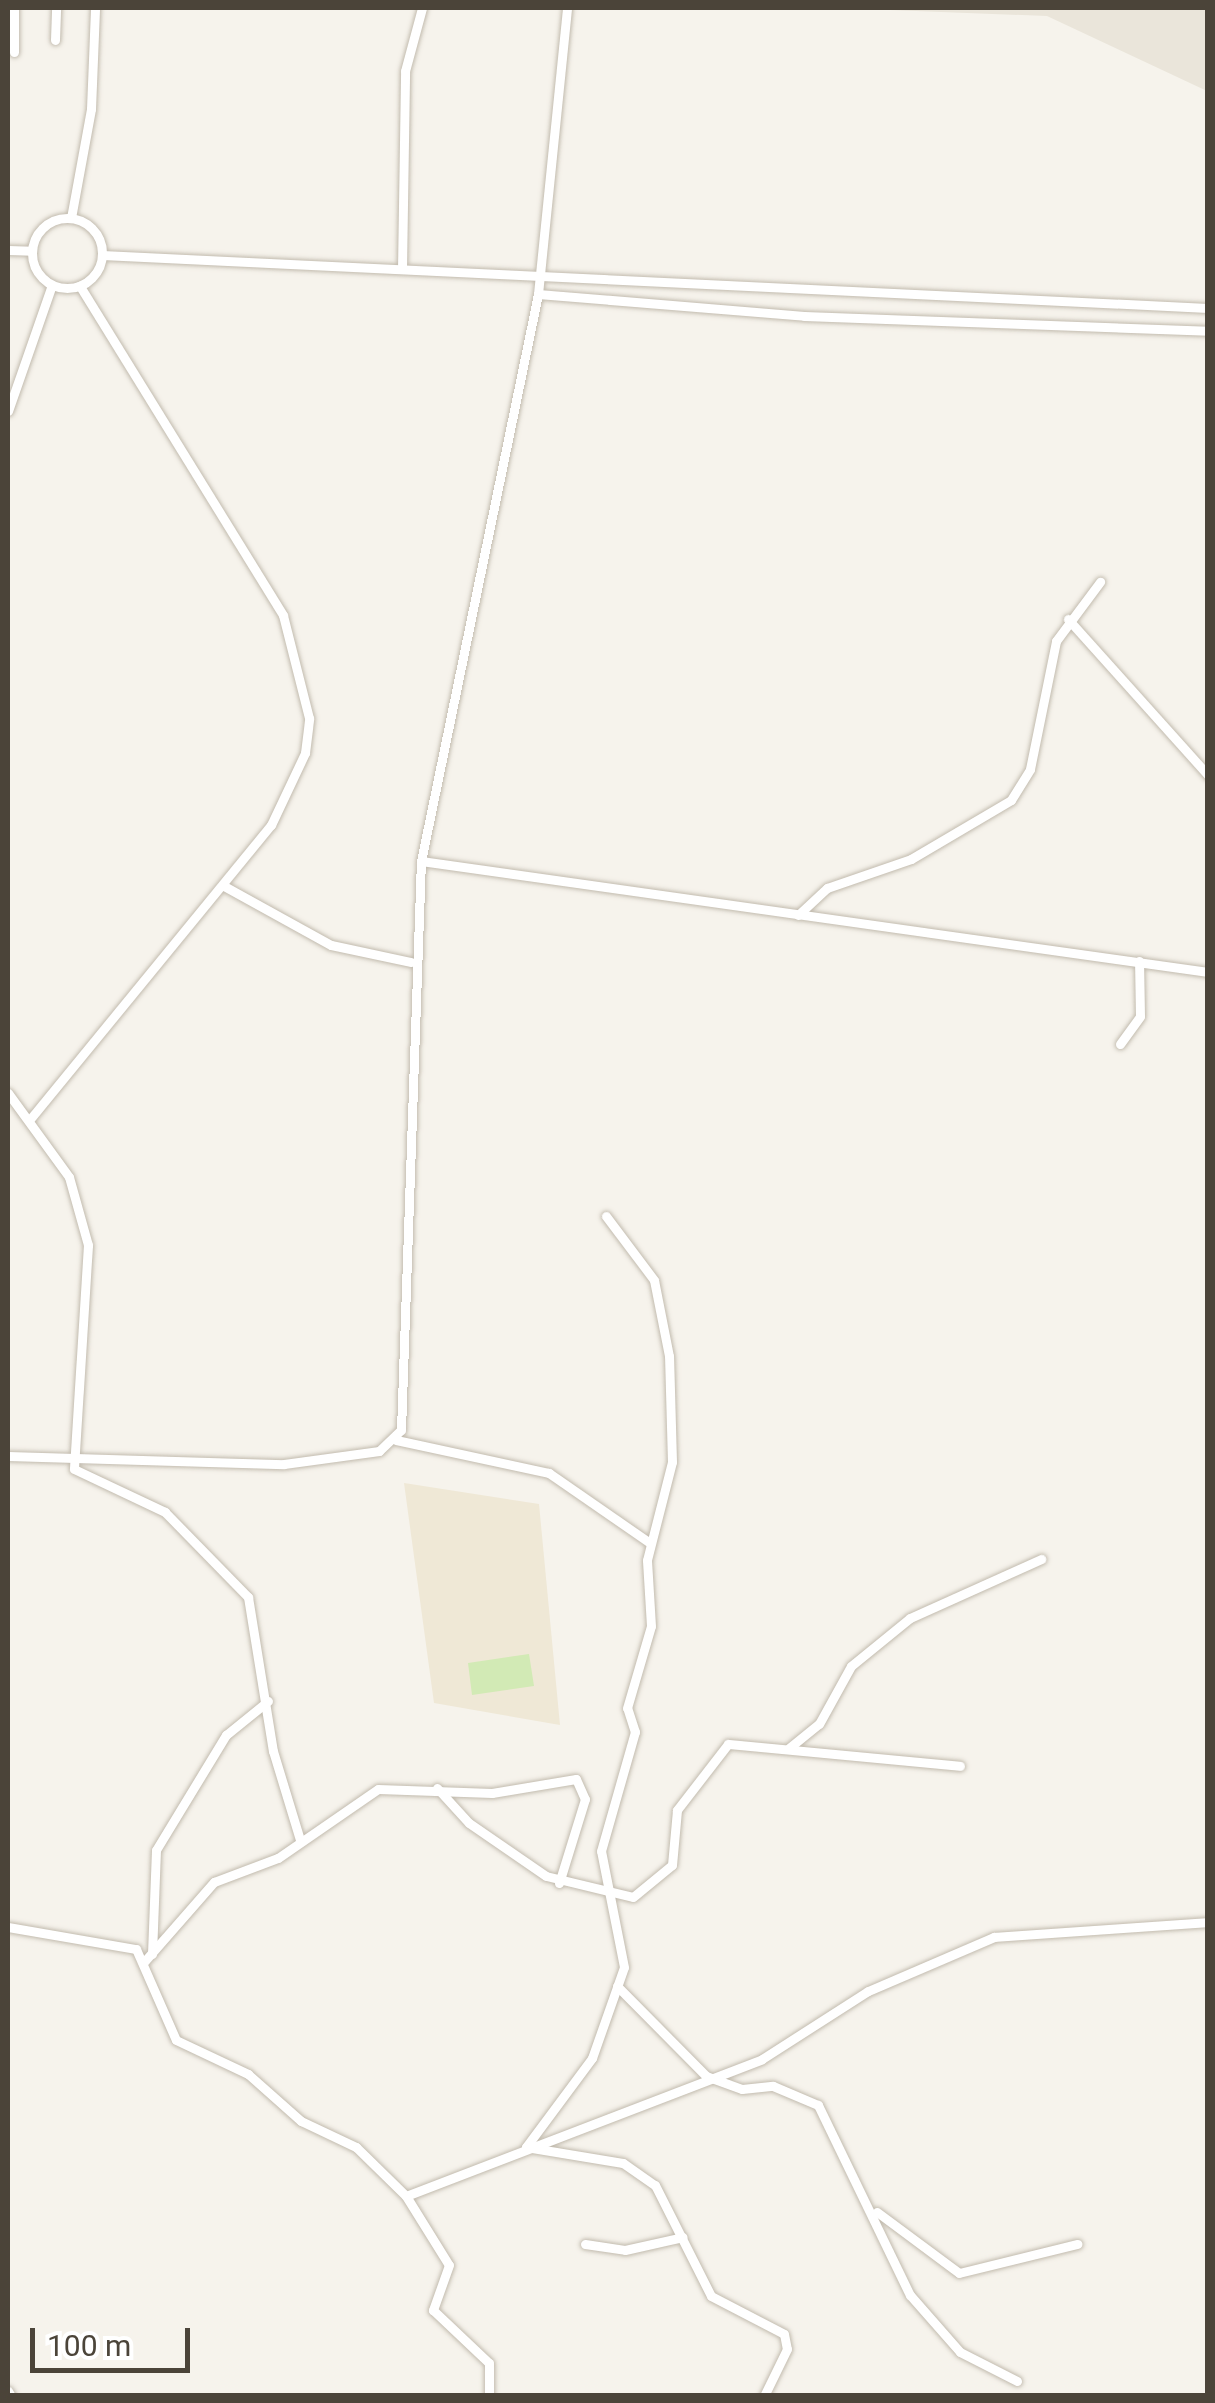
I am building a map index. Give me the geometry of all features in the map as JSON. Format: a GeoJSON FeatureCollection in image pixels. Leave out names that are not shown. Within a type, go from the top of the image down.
{"type":"FeatureCollection","features":[{"type":"Feature","properties":{"kind":"street"},"geometry":{"type":"LineString","coordinates":[[14,8],[14,52]]}},
{"type":"Feature","properties":{"kind":"street"},"geometry":{"type":"LineString","coordinates":[[55,40],[56,8]]}},
{"type":"Feature","properties":{"kind":"street"},"geometry":{"type":"LineString","coordinates":[[71,218],[91,109],[95,8]]}},
{"type":"Feature","properties":{"kind":"street"},"geometry":{"type":"LineString","coordinates":[[402,268],[405,72],[422,8]]}},
{"type":"Feature","properties":{"kind":"street"},"geometry":{"type":"LineString","coordinates":[[396,1440],[411,962],[422,861],[538,294],[568,8]]}},
{"type":"Feature","properties":{"kind":"street"},"geometry":{"type":"LineString","coordinates":[[32,250],[49,222],[71,218],[94,230],[102,256]]}},
{"type":"Feature","properties":{"kind":"street"},"geometry":{"type":"LineString","coordinates":[[8,250],[32,250]]}},
{"type":"Feature","properties":{"kind":"street"},"geometry":{"type":"LineString","coordinates":[[8,411],[52,285],[32,250]]}},
{"type":"Feature","properties":{"kind":"street"},"geometry":{"type":"LineString","coordinates":[[102,256],[1208,308]]}},
{"type":"Feature","properties":{"kind":"street"},"geometry":{"type":"LineString","coordinates":[[80,286],[102,256]]}},
{"type":"Feature","properties":{"kind":"street"},"geometry":{"type":"LineString","coordinates":[[52,285],[80,286]]}},
{"type":"Feature","properties":{"kind":"street"},"geometry":{"type":"LineString","coordinates":[[32,1118],[224,886],[289,794],[305,753],[307,682],[283,614],[80,286]]}},
{"type":"Feature","properties":{"kind":"street"},"geometry":{"type":"LineString","coordinates":[[538,294],[804,316],[1208,331]]}},
{"type":"Feature","properties":{"kind":"street"},"geometry":{"type":"LineString","coordinates":[[798,915],[827,888],[911,859],[1011,800],[1030,769],[1046,672],[1068,619],[1100,582]]}},
{"type":"Feature","properties":{"kind":"street"},"geometry":{"type":"LineString","coordinates":[[1068,619],[1208,775]]}},
{"type":"Feature","properties":{"kind":"street"},"geometry":{"type":"LineString","coordinates":[[422,861],[1208,972]]}},
{"type":"Feature","properties":{"kind":"street"},"geometry":{"type":"LineString","coordinates":[[224,886],[331,945],[411,962]]}},
{"type":"Feature","properties":{"kind":"street"},"geometry":{"type":"LineString","coordinates":[[1120,1044],[1140,1016],[1138,961]]}},
{"type":"Feature","properties":{"kind":"street"},"geometry":{"type":"LineString","coordinates":[[8,1093],[32,1118],[69,1177],[88,1245],[74,1468],[165,1512],[237,1581],[300,1840]]}},
{"type":"Feature","properties":{"kind":"street"},"geometry":{"type":"LineString","coordinates":[[526,2147],[592,2058],[617,1986],[624,1942],[607,1894],[601,1851],[635,1732],[626,1712],[651,1626],[650,1543],[672,1462],[669,1356],[654,1278],[606,1216]]}},
{"type":"Feature","properties":{"kind":"street"},"geometry":{"type":"LineString","coordinates":[[8,1456],[284,1464],[380,1451],[396,1440],[549,1473],[650,1543]]}},
{"type":"Feature","properties":{"kind":"street"},"geometry":{"type":"LineString","coordinates":[[789,1748],[819,1724],[850,1666],[910,1618],[1041,1559]]}},
{"type":"Feature","properties":{"kind":"street"},"geometry":{"type":"LineString","coordinates":[[152,1954],[156,1850],[226,1735],[268,1702]]}},
{"type":"Feature","properties":{"kind":"street"},"geometry":{"type":"LineString","coordinates":[[438,1788],[468,1823],[558,1883],[633,1897],[672,1865],[677,1810],[720,1747],[789,1748],[960,1766]]}},
{"type":"Feature","properties":{"kind":"street"},"geometry":{"type":"LineString","coordinates":[[142,1963],[214,1882],[260,1868],[378,1789],[438,1788],[492,1793],[582,1782],[582,1820],[558,1883]]}},
{"type":"Feature","properties":{"kind":"street"},"geometry":{"type":"LineString","coordinates":[[406,2196],[526,2147],[654,2104],[706,2076],[789,2046],[868,1991],[994,1937],[1208,1922]]}},
{"type":"Feature","properties":{"kind":"street"},"geometry":{"type":"LineString","coordinates":[[8,1927],[52,1941],[123,1943],[142,1963],[176,2040],[248,2074],[300,2120],[365,2154],[406,2196],[449,2265],[433,2310],[489,2362],[488,2396]]}},
{"type":"Feature","properties":{"kind":"street"},"geometry":{"type":"LineString","coordinates":[[617,1986],[706,2076],[742,2089],[773,2086],[818,2105],[870,2202],[914,2300],[960,2352],[1017,2381]]}},
{"type":"Feature","properties":{"kind":"street"},"geometry":{"type":"LineString","coordinates":[[526,2147],[634,2169],[666,2198],[711,2296],[784,2334],[788,2349],[764,2396]]}},
{"type":"Feature","properties":{"kind":"street"},"geometry":{"type":"LineString","coordinates":[[870,2202],[928,2258],[959,2273],[1077,2244]]}},
{"type":"Feature","properties":{"kind":"street"},"geometry":{"type":"LineString","coordinates":[[585,2244],[625,2250],[683,2237]]}},
{"type":"Feature","properties":{"kind":"shaded area"},"geometry":{"type":"Polygon","coordinates":[[[839,8],[1207,8],[1207,91],[1047,16],[839,8]]]}},
{"type":"Feature","properties":{"kind":"shaded area"},"geometry":{"type":"Polygon","coordinates":[[[404,1483],[539,1504],[560,1725],[434,1703],[404,1483]]]}},
{"type":"Feature","properties":{"kind":"green space"},"geometry":{"type":"Polygon","coordinates":[[[529,1654],[534,1686],[472,1695],[468,1663],[529,1654]]]}}]}
